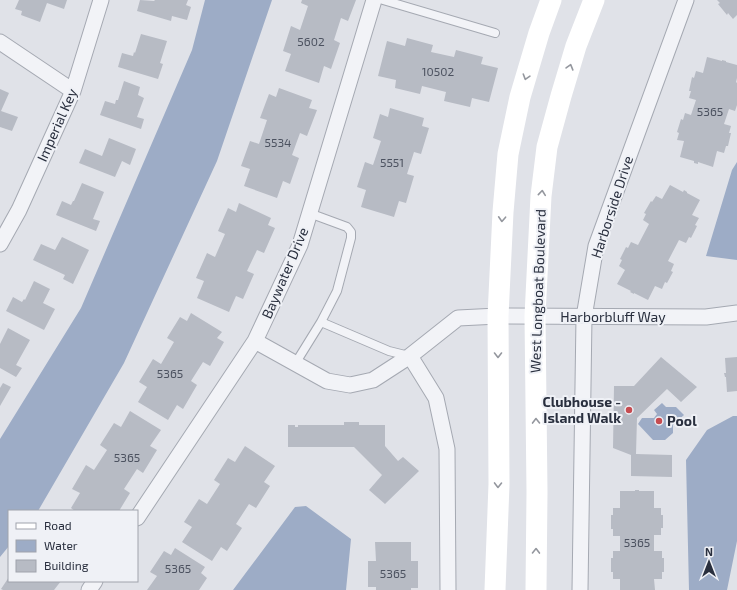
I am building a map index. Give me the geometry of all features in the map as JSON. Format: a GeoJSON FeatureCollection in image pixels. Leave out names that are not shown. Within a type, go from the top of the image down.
{"type":"FeatureCollection","features":[{"type":"Feature","properties":{"kind":"street","name":"Imperial Key"},"geometry":{"type":"LineString","coordinates":[[0,244],[19,210],[73,91],[101,0]]}},
{"type":"Feature","properties":{"kind":"street","name":"Baywater Drive"},"geometry":{"type":"LineString","coordinates":[[138,516],[255,341],[300,245],[374,0]]}},
{"type":"Feature","properties":{"kind":"street"},"geometry":{"type":"LineString","coordinates":[[495,590],[499,484],[498,316],[503,212],[508,154],[520,97],[539,33],[551,0]]}},
{"type":"Feature","properties":{"kind":"street","name":"West Longboat Boulevard"},"geometry":{"type":"LineString","coordinates":[[536,590],[537,492],[535,316],[541,196],[548,147],[576,46],[594,0]]}},
{"type":"Feature","properties":{"kind":"street","name":"Harborside Drive"},"geometry":{"type":"LineString","coordinates":[[580,590],[584,317],[596,246],[686,0]]}},
{"type":"Feature","properties":{"kind":"street"},"geometry":{"type":"LineString","coordinates":[[0,42],[73,91]]}},
{"type":"Feature","properties":{"kind":"street","name":"Harborbluff Way"},"geometry":{"type":"LineString","coordinates":[[255,341],[327,381],[350,385],[373,380],[410,356],[458,318],[498,316],[706,317],[737,313]]}},
{"type":"Feature","properties":{"kind":"street"},"geometry":{"type":"LineString","coordinates":[[410,356],[436,398],[447,449],[448,590]]}},
{"type":"Feature","properties":{"kind":"lane"},"geometry":{"type":"LineString","coordinates":[[382,0],[495,33]]}},
{"type":"Feature","properties":{"kind":"lane"},"geometry":{"type":"LineString","coordinates":[[295,364],[321,322],[336,291],[350,238],[350,232],[347,227],[310,213]]}},
{"type":"Feature","properties":{"kind":"lane"},"geometry":{"type":"LineString","coordinates":[[321,322],[389,351],[410,356]]}},
{"type":"Feature","properties":{"kind":"water"},"geometry":{"type":"Polygon","coordinates":[[[205,0],[272,0],[217,161],[124,363],[39,510],[8,510],[8,547],[0,557],[0,439],[81,308],[192,50],[205,0]]]}},
{"type":"Feature","properties":{"kind":"water"},"geometry":{"type":"Polygon","coordinates":[[[737,162],[737,260],[706,256],[732,170],[737,162]]]}},
{"type":"Feature","properties":{"kind":"water","name":"Pool"},"geometry":{"type":"Polygon","coordinates":[[[662,403],[666,407],[676,407],[684,415],[673,425],[673,433],[665,440],[653,440],[638,424],[642,418],[654,418],[657,414],[654,410],[662,403]]]}},
{"type":"Feature","properties":{"kind":"water"},"geometry":{"type":"Polygon","coordinates":[[[733,416],[737,416],[737,541],[727,590],[689,590],[686,460],[707,430],[733,416]]]}},
{"type":"Feature","properties":{"kind":"water"},"geometry":{"type":"Polygon","coordinates":[[[306,506],[351,539],[346,590],[233,590],[295,507],[306,506]]]}},
{"type":"Feature","properties":{"kind":"building"},"geometry":{"type":"Polygon","coordinates":[[[19,0],[67,0],[64,9],[47,3],[40,22],[21,15],[22,11],[15,9],[19,0]]]}},
{"type":"Feature","properties":{"kind":"building"},"geometry":{"type":"Polygon","coordinates":[[[140,0],[188,0],[186,5],[191,7],[187,20],[172,16],[171,21],[137,11],[140,0]]]}},
{"type":"Feature","properties":{"kind":"building"},"geometry":{"type":"Polygon","coordinates":[[[302,0],[356,0],[348,21],[341,18],[334,40],[340,43],[331,69],[324,66],[319,83],[285,71],[291,54],[283,51],[291,26],[300,30],[308,6],[301,3],[302,0]]]}},
{"type":"Feature","properties":{"kind":"building"},"geometry":{"type":"Polygon","coordinates":[[[717,0],[737,0],[737,15],[733,19],[728,13],[727,15],[718,4],[720,3],[717,0]]]}},
{"type":"Feature","properties":{"kind":"building"},"geometry":{"type":"Polygon","coordinates":[[[141,34],[167,41],[160,63],[163,64],[158,79],[118,67],[122,53],[133,56],[141,34]]]}},
{"type":"Feature","properties":{"kind":"building"},"geometry":{"type":"Polygon","coordinates":[[[407,38],[433,45],[431,52],[454,57],[456,50],[483,57],[481,64],[498,68],[489,102],[472,98],[470,107],[444,101],[446,92],[422,86],[420,94],[395,88],[396,80],[378,76],[387,41],[405,46],[407,38]]]}},
{"type":"Feature","properties":{"kind":"building"},"geometry":{"type":"Polygon","coordinates":[[[707,57],[737,65],[737,105],[735,111],[729,109],[724,124],[731,126],[728,146],[726,146],[724,153],[717,151],[713,167],[698,162],[698,164],[694,163],[694,161],[680,157],[684,141],[677,140],[679,133],[677,132],[681,119],[683,120],[685,113],[691,115],[696,100],[689,98],[692,77],[694,78],[696,71],[703,73],[707,57]]]}},
{"type":"Feature","properties":{"kind":"building"},"geometry":{"type":"Polygon","coordinates":[[[124,81],[140,87],[138,95],[144,98],[137,117],[144,119],[141,129],[100,115],[105,101],[115,104],[116,100],[118,100],[124,81]]]}},
{"type":"Feature","properties":{"kind":"building"},"geometry":{"type":"Polygon","coordinates":[[[279,88],[312,100],[309,108],[317,110],[307,136],[300,133],[292,155],[299,158],[290,184],[283,181],[277,198],[244,186],[250,169],[241,166],[250,141],[259,144],[267,120],[260,118],[269,94],[276,97],[279,88]]]}},
{"type":"Feature","properties":{"kind":"building"},"geometry":{"type":"Polygon","coordinates":[[[0,89],[9,93],[1,111],[18,117],[12,131],[0,127],[0,89]]]}},
{"type":"Feature","properties":{"kind":"building"},"geometry":{"type":"Polygon","coordinates":[[[390,108],[424,118],[422,126],[429,128],[421,154],[414,152],[407,174],[414,176],[406,203],[399,201],[394,217],[361,207],[366,190],[357,187],[365,162],[373,165],[381,141],[373,138],[380,114],[388,117],[390,108]]]}},
{"type":"Feature","properties":{"kind":"building"},"geometry":{"type":"Polygon","coordinates":[[[109,138],[136,149],[130,165],[122,161],[115,177],[79,163],[85,149],[102,156],[109,138]]]}},
{"type":"Feature","properties":{"kind":"building"},"geometry":{"type":"Polygon","coordinates":[[[82,183],[104,192],[93,219],[100,221],[96,231],[56,215],[62,201],[71,205],[82,183]]]}},
{"type":"Feature","properties":{"kind":"building"},"geometry":{"type":"Polygon","coordinates":[[[670,185],[683,192],[684,190],[700,200],[692,215],[699,218],[691,238],[689,237],[686,243],[679,240],[668,261],[674,264],[671,271],[673,272],[667,283],[665,282],[662,289],[655,286],[648,300],[617,284],[625,270],[619,266],[622,260],[620,259],[626,247],[628,248],[631,242],[638,245],[649,224],[643,220],[646,214],[644,213],[651,201],[652,202],[656,196],[662,199],[670,185]]]}},
{"type":"Feature","properties":{"kind":"building"},"geometry":{"type":"Polygon","coordinates":[[[239,203],[271,218],[268,225],[275,228],[264,253],[257,250],[247,271],[254,274],[243,299],[236,296],[229,312],[197,298],[204,281],[196,278],[207,253],[215,257],[225,234],[218,231],[228,208],[236,212],[239,203]]]}},
{"type":"Feature","properties":{"kind":"building"},"geometry":{"type":"Polygon","coordinates":[[[62,237],[89,250],[73,284],[63,279],[65,275],[33,260],[41,244],[55,250],[62,237]]]}},
{"type":"Feature","properties":{"kind":"building"},"geometry":{"type":"Polygon","coordinates":[[[34,281],[50,289],[43,303],[55,309],[44,330],[6,311],[13,297],[22,302],[24,299],[25,300],[34,281]]]}},
{"type":"Feature","properties":{"kind":"building"},"geometry":{"type":"Polygon","coordinates":[[[191,313],[222,332],[217,338],[224,342],[210,366],[203,362],[191,381],[197,385],[183,409],[177,405],[168,420],[138,402],[147,387],[139,382],[153,359],[161,364],[174,342],[167,338],[180,317],[187,321],[191,313]]]}},
{"type":"Feature","properties":{"kind":"building"},"geometry":{"type":"Polygon","coordinates":[[[8,328],[30,340],[16,365],[22,368],[16,377],[0,368],[0,344],[8,328]]]}},
{"type":"Feature","properties":{"kind":"building","name":"Clubhouse - Island Walk"},"geometry":{"type":"Polygon","coordinates":[[[661,357],[697,387],[681,402],[667,389],[637,418],[636,454],[672,455],[672,477],[631,476],[631,455],[613,448],[614,386],[634,386],[661,357]]]}},
{"type":"Feature","properties":{"kind":"building"},"geometry":{"type":"Polygon","coordinates":[[[737,357],[737,391],[727,392],[726,377],[724,373],[726,373],[725,358],[737,357]]]}},
{"type":"Feature","properties":{"kind":"building"},"geometry":{"type":"Polygon","coordinates":[[[3,383],[11,387],[0,406],[0,388],[3,383]]]}},
{"type":"Feature","properties":{"kind":"building"},"geometry":{"type":"Polygon","coordinates":[[[130,411],[161,430],[150,446],[157,450],[143,473],[137,469],[124,489],[130,493],[120,510],[74,510],[71,508],[80,493],[72,489],[86,465],[94,470],[107,450],[100,445],[114,423],[121,427],[130,411]]]}},
{"type":"Feature","properties":{"kind":"building"},"geometry":{"type":"Polygon","coordinates":[[[344,422],[359,422],[359,425],[385,425],[385,446],[398,461],[403,457],[419,471],[385,504],[369,490],[382,475],[354,447],[288,447],[288,425],[295,425],[295,427],[298,427],[298,425],[344,425],[344,422]]]}},
{"type":"Feature","properties":{"kind":"building"},"geometry":{"type":"Polygon","coordinates":[[[245,446],[275,466],[264,482],[270,486],[256,508],[249,504],[236,524],[242,528],[227,551],[221,547],[212,561],[182,542],[192,527],[184,522],[199,499],[207,504],[220,484],[214,480],[228,458],[235,462],[245,446]]]}},
{"type":"Feature","properties":{"kind":"building"},"geometry":{"type":"Polygon","coordinates":[[[620,491],[654,491],[654,508],[661,508],[661,515],[663,515],[663,528],[661,528],[661,535],[654,535],[654,551],[662,551],[662,558],[664,558],[664,572],[662,572],[662,579],[654,579],[655,590],[620,590],[620,579],[613,579],[613,572],[611,572],[611,558],[613,558],[613,551],[620,551],[620,536],[613,536],[613,529],[611,529],[611,515],[613,515],[613,508],[620,508],[620,491]]]}},
{"type":"Feature","properties":{"kind":"building"},"geometry":{"type":"Polygon","coordinates":[[[375,542],[411,542],[411,561],[418,561],[418,588],[411,588],[411,590],[376,590],[376,587],[368,587],[368,561],[376,561],[375,542]]]}},
{"type":"Feature","properties":{"kind":"building"},"geometry":{"type":"Polygon","coordinates":[[[175,548],[205,567],[201,573],[207,578],[199,590],[147,590],[157,576],[150,572],[164,551],[171,555],[175,548]]]}},
{"type":"Feature","properties":{"kind":"building"},"geometry":{"type":"Polygon","coordinates":[[[8,578],[8,582],[60,582],[54,590],[1,589],[8,578]]]}},
{"type":"Feature","properties":{"kind":"place","name":"Clubhouse - Island Walk"},"geometry":{"type":"Point","coordinates":[629,410]}},
{"type":"Feature","properties":{"kind":"place","name":"Pool"},"geometry":{"type":"Point","coordinates":[659,421]}}]}
